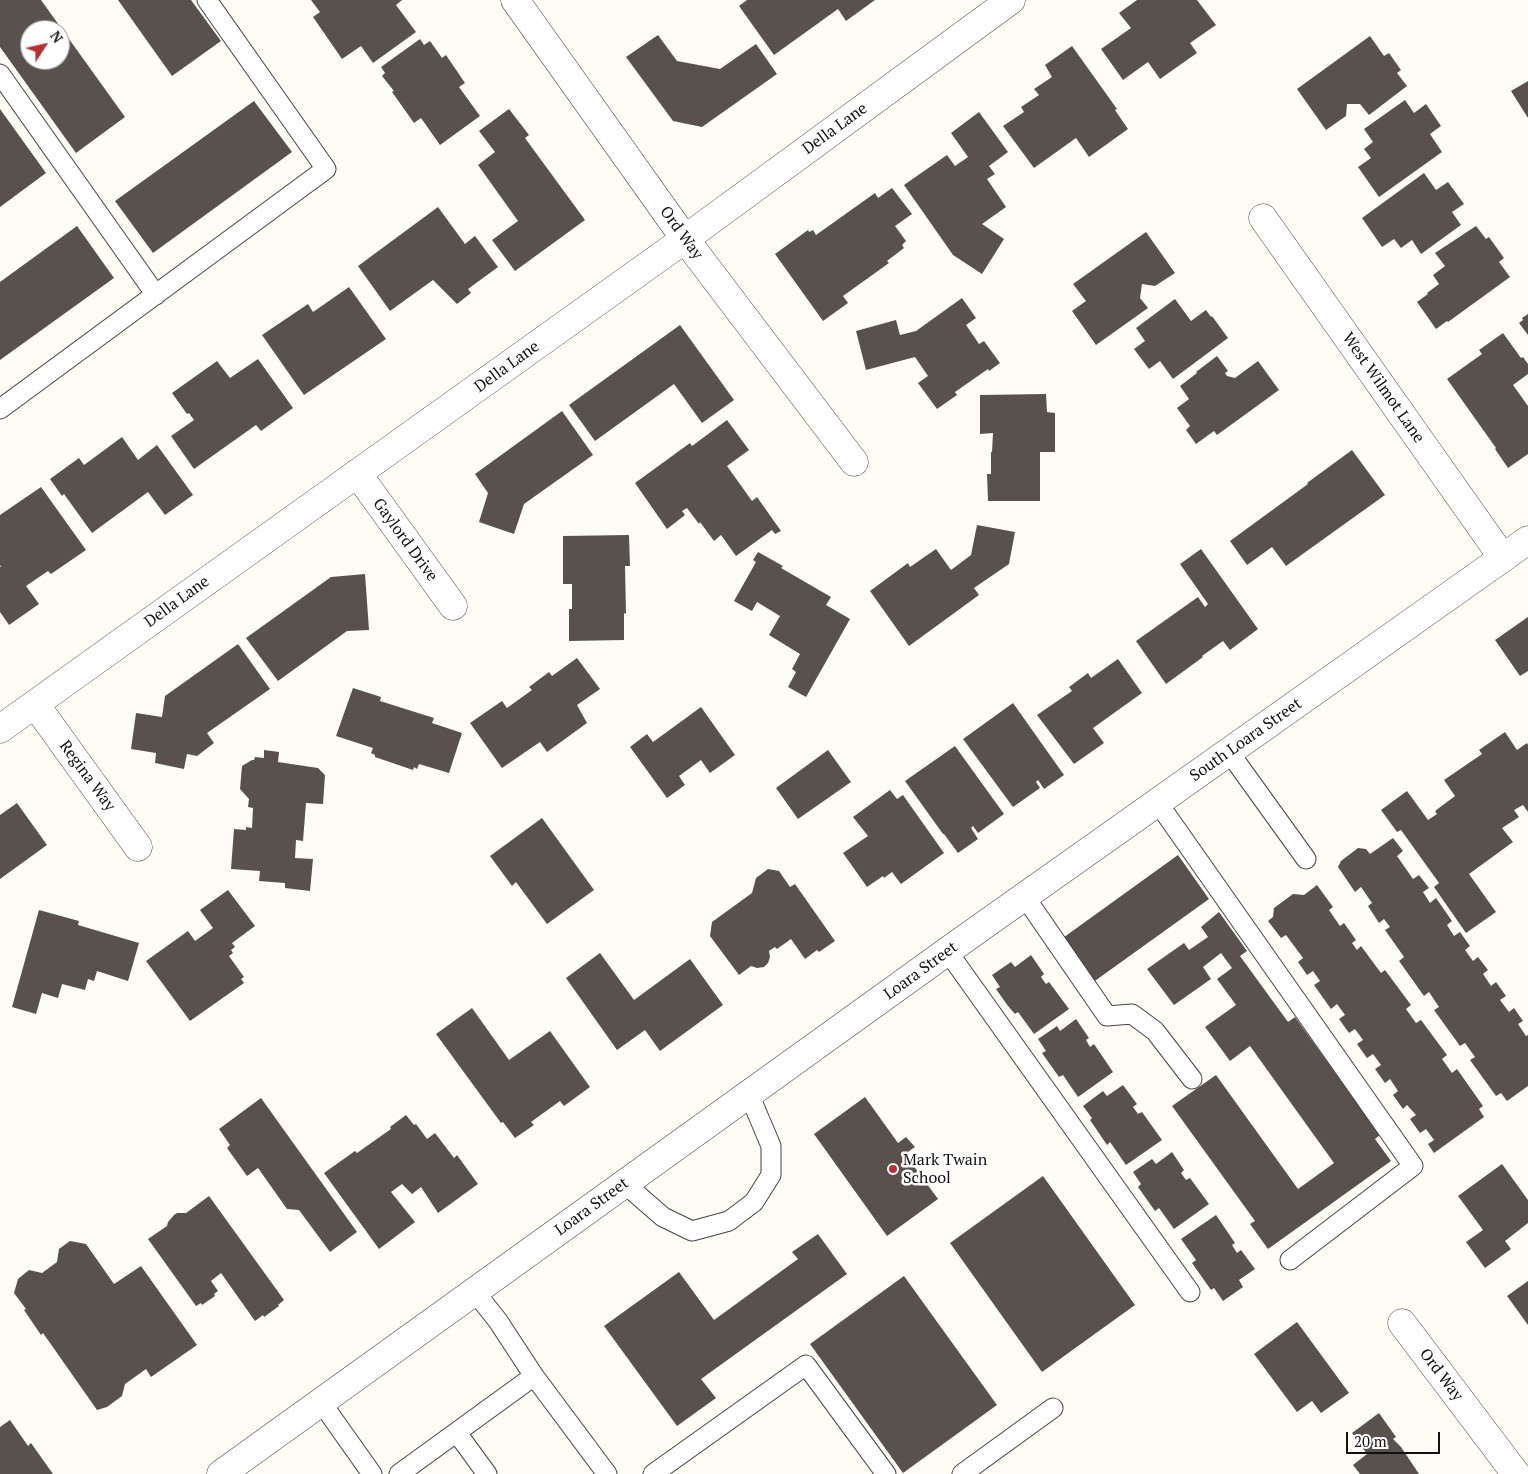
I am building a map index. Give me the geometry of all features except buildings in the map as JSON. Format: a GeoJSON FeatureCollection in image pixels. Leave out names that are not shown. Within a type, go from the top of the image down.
{"type":"FeatureCollection","features":[{"type":"Feature","properties":{"kind":"street","name":"Ord Way"},"geometry":{"type":"LineString","coordinates":[[515,0],[685,239],[854,462]]}},
{"type":"Feature","properties":{"kind":"street","name":"Della Lane"},"geometry":{"type":"LineString","coordinates":[[0,729],[685,239],[1011,0]]}},
{"type":"Feature","properties":{"kind":"street","name":"West Wilmot Lane"},"geometry":{"type":"LineString","coordinates":[[1263,218],[1502,558]]}},
{"type":"Feature","properties":{"kind":"street","name":"Gaylord Drive"},"geometry":{"type":"LineString","coordinates":[[357,474],[453,606]]}},
{"type":"Feature","properties":{"kind":"street","name":"South Loara Street"},"geometry":{"type":"LineString","coordinates":[[956,946],[1528,540]]}},
{"type":"Feature","properties":{"kind":"street","name":"Regina Way"},"geometry":{"type":"LineString","coordinates":[[35,704],[138,847]]}},
{"type":"Feature","properties":{"kind":"street","name":"Loara Street"},"geometry":{"type":"LineString","coordinates":[[221,1474],[956,946]]}},
{"type":"Feature","properties":{"kind":"street","name":"Ord Way"},"geometry":{"type":"LineString","coordinates":[[1402,1323],[1517,1474]]}},
{"type":"Feature","properties":{"kind":"street"},"geometry":{"type":"LineString","coordinates":[[1517,1474],[1528,1464]]}},
{"type":"Feature","properties":{"kind":"lane"},"geometry":{"type":"LineString","coordinates":[[0,410],[326,169],[207,0]]}},
{"type":"Feature","properties":{"kind":"lane"},"geometry":{"type":"LineString","coordinates":[[0,74],[156,295]]}},
{"type":"Feature","properties":{"kind":"lane"},"geometry":{"type":"LineString","coordinates":[[1229,752],[1306,859]]}},
{"type":"Feature","properties":{"kind":"lane"},"geometry":{"type":"LineString","coordinates":[[1158,803],[1413,1166],[1290,1260]]}},
{"type":"Feature","properties":{"kind":"lane"},"geometry":{"type":"LineString","coordinates":[[1025,897],[1107,1016],[1132,1014],[1156,1031],[1192,1079]]}},
{"type":"Feature","properties":{"kind":"lane"},"geometry":{"type":"LineString","coordinates":[[956,946],[1190,1292]]}},
{"type":"Feature","properties":{"kind":"lane"},"geometry":{"type":"LineString","coordinates":[[625,1184],[663,1217],[692,1231],[729,1221],[754,1202],[771,1176],[771,1146],[750,1094]]}},
{"type":"Feature","properties":{"kind":"lane"},"geometry":{"type":"LineString","coordinates":[[475,1292],[498,1321],[534,1376],[606,1474]]}},
{"type":"Feature","properties":{"kind":"lane"},"geometry":{"type":"LineString","coordinates":[[653,1474],[806,1365],[886,1474]]}},
{"type":"Feature","properties":{"kind":"lane"},"geometry":{"type":"LineString","coordinates":[[399,1474],[534,1376]]}},
{"type":"Feature","properties":{"kind":"lane"},"geometry":{"type":"LineString","coordinates":[[321,1402],[372,1474]]}},
{"type":"Feature","properties":{"kind":"lane"},"geometry":{"type":"LineString","coordinates":[[962,1474],[1052,1408]]}},
{"type":"Feature","properties":{"kind":"lane"},"geometry":{"type":"LineString","coordinates":[[457,1433],[487,1474]]}},
{"type":"Feature","properties":{"kind":"place","name":"Mark Twain School"},"geometry":{"type":"Point","coordinates":[893,1169]}}]}
